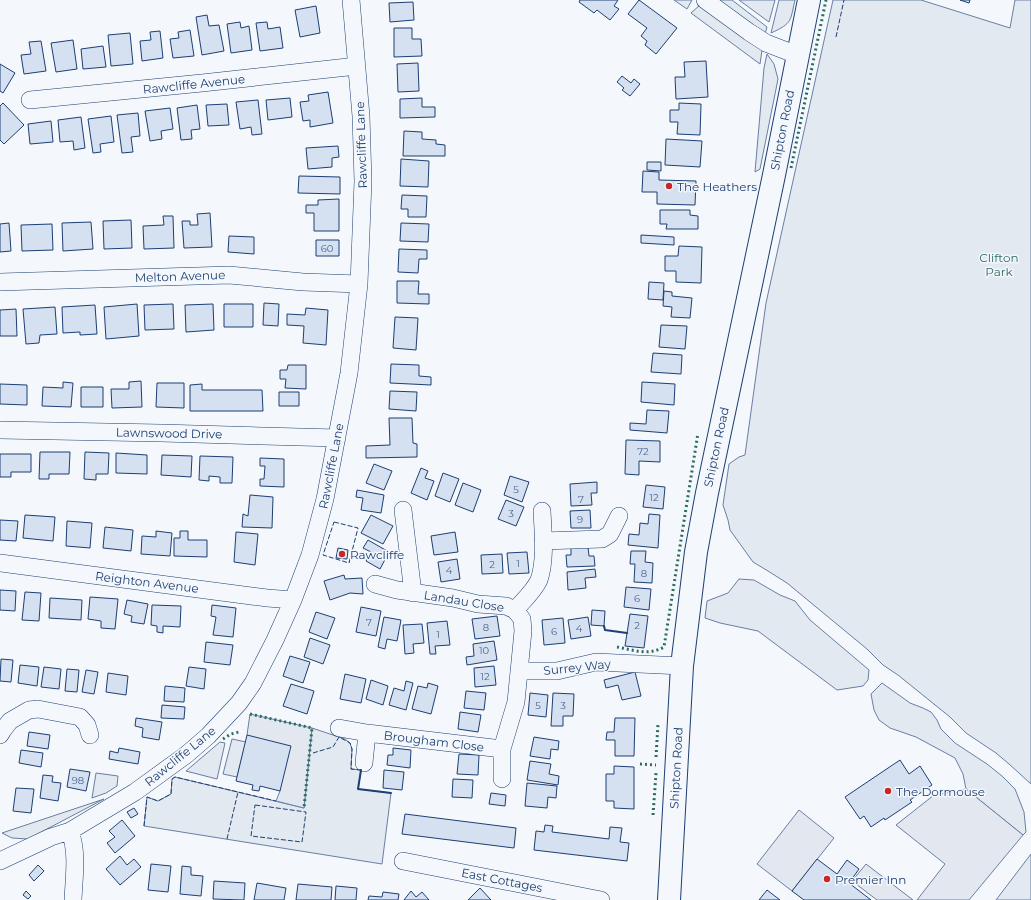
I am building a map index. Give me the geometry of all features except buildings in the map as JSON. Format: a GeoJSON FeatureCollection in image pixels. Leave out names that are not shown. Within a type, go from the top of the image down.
{"type":"FeatureCollection","features":[{"type":"Feature","properties":{"kind":"main road","name":"Shipton Road"},"geometry":{"type":"LineString","coordinates":[[669,900],[682,666],[690,593],[707,493],[809,0]]}},
{"type":"Feature","properties":{"kind":"street","name":"Rawcliffe Lane"},"geometry":{"type":"LineString","coordinates":[[2,856],[70,831],[135,792],[208,736],[239,703],[253,682],[272,647],[293,600],[310,556],[325,499],[349,373],[359,284],[363,181],[357,66],[351,0]]}},
{"type":"Feature","properties":{"kind":"street"},"geometry":{"type":"LineString","coordinates":[[705,0],[766,43],[797,55]]}},
{"type":"Feature","properties":{"kind":"street","name":"Rawcliffe Avenue"},"geometry":{"type":"LineString","coordinates":[[30,100],[202,84],[357,66]]}},
{"type":"Feature","properties":{"kind":"street","name":"Melton Avenue"},"geometry":{"type":"LineString","coordinates":[[0,282],[229,275],[303,282],[359,284]]}},
{"type":"Feature","properties":{"kind":"street","name":"Lawnswood Drive"},"geometry":{"type":"LineString","coordinates":[[0,430],[153,432],[337,438]]}},
{"type":"Feature","properties":{"kind":"street","name":"Landau Close"},"geometry":{"type":"LineString","coordinates":[[403,510],[413,528],[413,593]]}},
{"type":"Feature","properties":{"kind":"street"},"geometry":{"type":"LineString","coordinates":[[502,778],[502,749],[516,702],[520,671],[523,631],[522,619],[515,610],[538,582],[542,569],[542,511]]}},
{"type":"Feature","properties":{"kind":"street"},"geometry":{"type":"LineString","coordinates":[[543,541],[602,539],[610,534],[619,516]]}},
{"type":"Feature","properties":{"kind":"street","name":"Reighton Avenue"},"geometry":{"type":"LineString","coordinates":[[0,563],[267,598],[293,600]]}},
{"type":"Feature","properties":{"kind":"street","name":"Landau Close"},"geometry":{"type":"LineString","coordinates":[[375,584],[397,590],[453,598],[478,604],[506,606],[515,610]]}},
{"type":"Feature","properties":{"kind":"street","name":"Surrey Way"},"geometry":{"type":"LineString","coordinates":[[520,671],[557,671],[596,662],[682,666]]}},
{"type":"Feature","properties":{"kind":"street"},"geometry":{"type":"LineString","coordinates":[[0,735],[10,721],[29,710],[38,709],[80,717],[87,725],[90,735]]}},
{"type":"Feature","properties":{"kind":"street","name":"Brougham Close"},"geometry":{"type":"LineString","coordinates":[[338,728],[367,733],[502,749]]}},
{"type":"Feature","properties":{"kind":"street","name":"Brougham Close"},"geometry":{"type":"LineString","coordinates":[[364,763],[367,733]]}},
{"type":"Feature","properties":{"kind":"street"},"geometry":{"type":"LineString","coordinates":[[70,831],[76,850],[73,900]]}},
{"type":"Feature","properties":{"kind":"street","name":"East Cottages"},"geometry":{"type":"LineString","coordinates":[[403,861],[601,900]]}},
{"type":"Feature","properties":{"kind":"green space"},"geometry":{"type":"Polygon","coordinates":[[[674,0],[692,0],[687,9],[674,0]]]}},
{"type":"Feature","properties":{"kind":"green space"},"geometry":{"type":"Polygon","coordinates":[[[716,0],[732,0],[767,27],[765,34],[716,0]]]}},
{"type":"Feature","properties":{"kind":"green space"},"geometry":{"type":"Polygon","coordinates":[[[739,0],[775,0],[769,22],[739,0]]]}},
{"type":"Feature","properties":{"kind":"green space"},"geometry":{"type":"Polygon","coordinates":[[[779,0],[795,0],[791,17],[787,24],[771,33],[779,0]]]}},
{"type":"Feature","properties":{"kind":"green space","name":"Clifton Park"},"geometry":{"type":"Polygon","coordinates":[[[833,0],[921,0],[1010,28],[1015,0],[1031,0],[1031,784],[996,753],[966,733],[950,717],[898,675],[883,665],[867,649],[787,583],[753,562],[730,530],[723,505],[729,464],[745,455],[766,303],[833,0]]]}},
{"type":"Feature","properties":{"kind":"green space"},"geometry":{"type":"Polygon","coordinates":[[[700,5],[762,50],[760,64],[691,13],[700,5]]]}},
{"type":"Feature","properties":{"kind":"green space"},"geometry":{"type":"Polygon","coordinates":[[[767,54],[774,64],[778,79],[760,169],[755,172],[764,68],[767,54]]]}},
{"type":"Feature","properties":{"kind":"green space"},"geometry":{"type":"Polygon","coordinates":[[[739,579],[754,580],[780,595],[795,601],[810,620],[869,670],[868,680],[863,686],[837,690],[758,631],[720,623],[705,618],[707,601],[728,593],[739,579]]]}},
{"type":"Feature","properties":{"kind":"green space"},"geometry":{"type":"Polygon","coordinates":[[[882,683],[910,703],[931,712],[941,729],[955,743],[987,764],[1015,789],[1024,812],[1026,832],[1023,835],[966,789],[963,774],[955,758],[916,737],[890,728],[879,720],[874,710],[871,694],[882,683]]]}},
{"type":"Feature","properties":{"kind":"green space"},"geometry":{"type":"Polygon","coordinates":[[[312,728],[345,739],[350,743],[352,749],[351,769],[361,770],[358,789],[391,793],[382,864],[144,826],[147,797],[158,801],[171,794],[172,779],[175,777],[304,808],[312,728]]]}},
{"type":"Feature","properties":{"kind":"green space"},"geometry":{"type":"Polygon","coordinates":[[[232,739],[246,742],[237,777],[223,774],[232,739]]]}},
{"type":"Feature","properties":{"kind":"green space"},"geometry":{"type":"Polygon","coordinates":[[[220,742],[225,743],[217,779],[186,771],[220,742]]]}},
{"type":"Feature","properties":{"kind":"green space"},"geometry":{"type":"Polygon","coordinates":[[[96,773],[118,776],[117,786],[106,793],[92,798],[96,773]]]}},
{"type":"Feature","properties":{"kind":"green space"},"geometry":{"type":"Polygon","coordinates":[[[104,799],[28,839],[12,838],[2,833],[104,799]]]}},
{"type":"Feature","properties":{"kind":"green space"},"geometry":{"type":"Polygon","coordinates":[[[1031,854],[1031,900],[996,900],[1031,854]]]}},
{"type":"Feature","properties":{"kind":"shaded area"},"geometry":{"type":"Polygon","coordinates":[[[250,714],[312,728],[304,808],[276,801],[280,791],[247,735],[250,714]]]}},
{"type":"Feature","properties":{"kind":"shaded area"},"geometry":{"type":"Polygon","coordinates":[[[966,789],[1023,835],[969,900],[917,900],[945,864],[896,825],[934,795],[966,789]]]}},
{"type":"Feature","properties":{"kind":"shaded area"},"geometry":{"type":"Polygon","coordinates":[[[799,810],[834,838],[792,891],[757,864],[799,810]]]}},
{"type":"Feature","properties":{"kind":"shaded area"},"geometry":{"type":"Polygon","coordinates":[[[866,864],[913,900],[877,900],[852,881],[866,864]]]}},
{"type":"Feature","properties":{"kind":"hedge"},"geometry":{"type":"LineString","coordinates":[[791,168],[826,0]]}},
{"type":"Feature","properties":{"kind":"hedge"},"geometry":{"type":"LineString","coordinates":[[617,647],[647,652],[664,647],[698,433]]}},
{"type":"Feature","properties":{"kind":"hedge"},"geometry":{"type":"LineString","coordinates":[[250,714],[312,728],[304,808]]}},
{"type":"Feature","properties":{"kind":"hedge"},"geometry":{"type":"LineString","coordinates":[[656,757],[658,724]]}},
{"type":"Feature","properties":{"kind":"hedge"},"geometry":{"type":"LineString","coordinates":[[223,739],[231,734],[239,732]]}},
{"type":"Feature","properties":{"kind":"hedge"},"geometry":{"type":"LineString","coordinates":[[640,764],[656,765]]}},
{"type":"Feature","properties":{"kind":"hedge"},"geometry":{"type":"LineString","coordinates":[[653,815],[656,773]]}},
{"type":"Feature","properties":{"kind":"fence"},"geometry":{"type":"LineString","coordinates":[[836,37],[844,0]]}},
{"type":"Feature","properties":{"kind":"fence"},"geometry":{"type":"LineString","coordinates":[[334,522],[358,528],[349,563],[323,555],[334,522]]}},
{"type":"Feature","properties":{"kind":"fence"},"geometry":{"type":"LineString","coordinates":[[313,753],[333,747],[339,737],[350,743],[352,749],[351,769],[361,770]]}},
{"type":"Feature","properties":{"kind":"fence"},"geometry":{"type":"LineString","coordinates":[[144,826],[147,797],[158,801],[171,794],[172,779],[175,777],[276,801]]}},
{"type":"Feature","properties":{"kind":"fence"},"geometry":{"type":"LineString","coordinates":[[227,839],[238,792]]}},
{"type":"Feature","properties":{"kind":"fence"},"geometry":{"type":"LineString","coordinates":[[255,805],[306,812],[302,842],[251,836],[255,805]]}},
{"type":"Feature","properties":{"kind":"wall"},"geometry":{"type":"LineString","coordinates":[[604,626],[605,630],[627,633]]}},
{"type":"Feature","properties":{"kind":"wall"},"geometry":{"type":"LineString","coordinates":[[361,770],[358,789],[391,793]]}},
{"type":"Feature","properties":{"kind":"place","name":"The Heathers"},"geometry":{"type":"Point","coordinates":[669,186]}},
{"type":"Feature","properties":{"kind":"place","name":"Rawcliffe"},"geometry":{"type":"Point","coordinates":[342,554]}},
{"type":"Feature","properties":{"kind":"place","name":"The Dormouse"},"geometry":{"type":"Point","coordinates":[888,791]}},
{"type":"Feature","properties":{"kind":"place","name":"Premier Inn"},"geometry":{"type":"Point","coordinates":[827,879]}}]}
